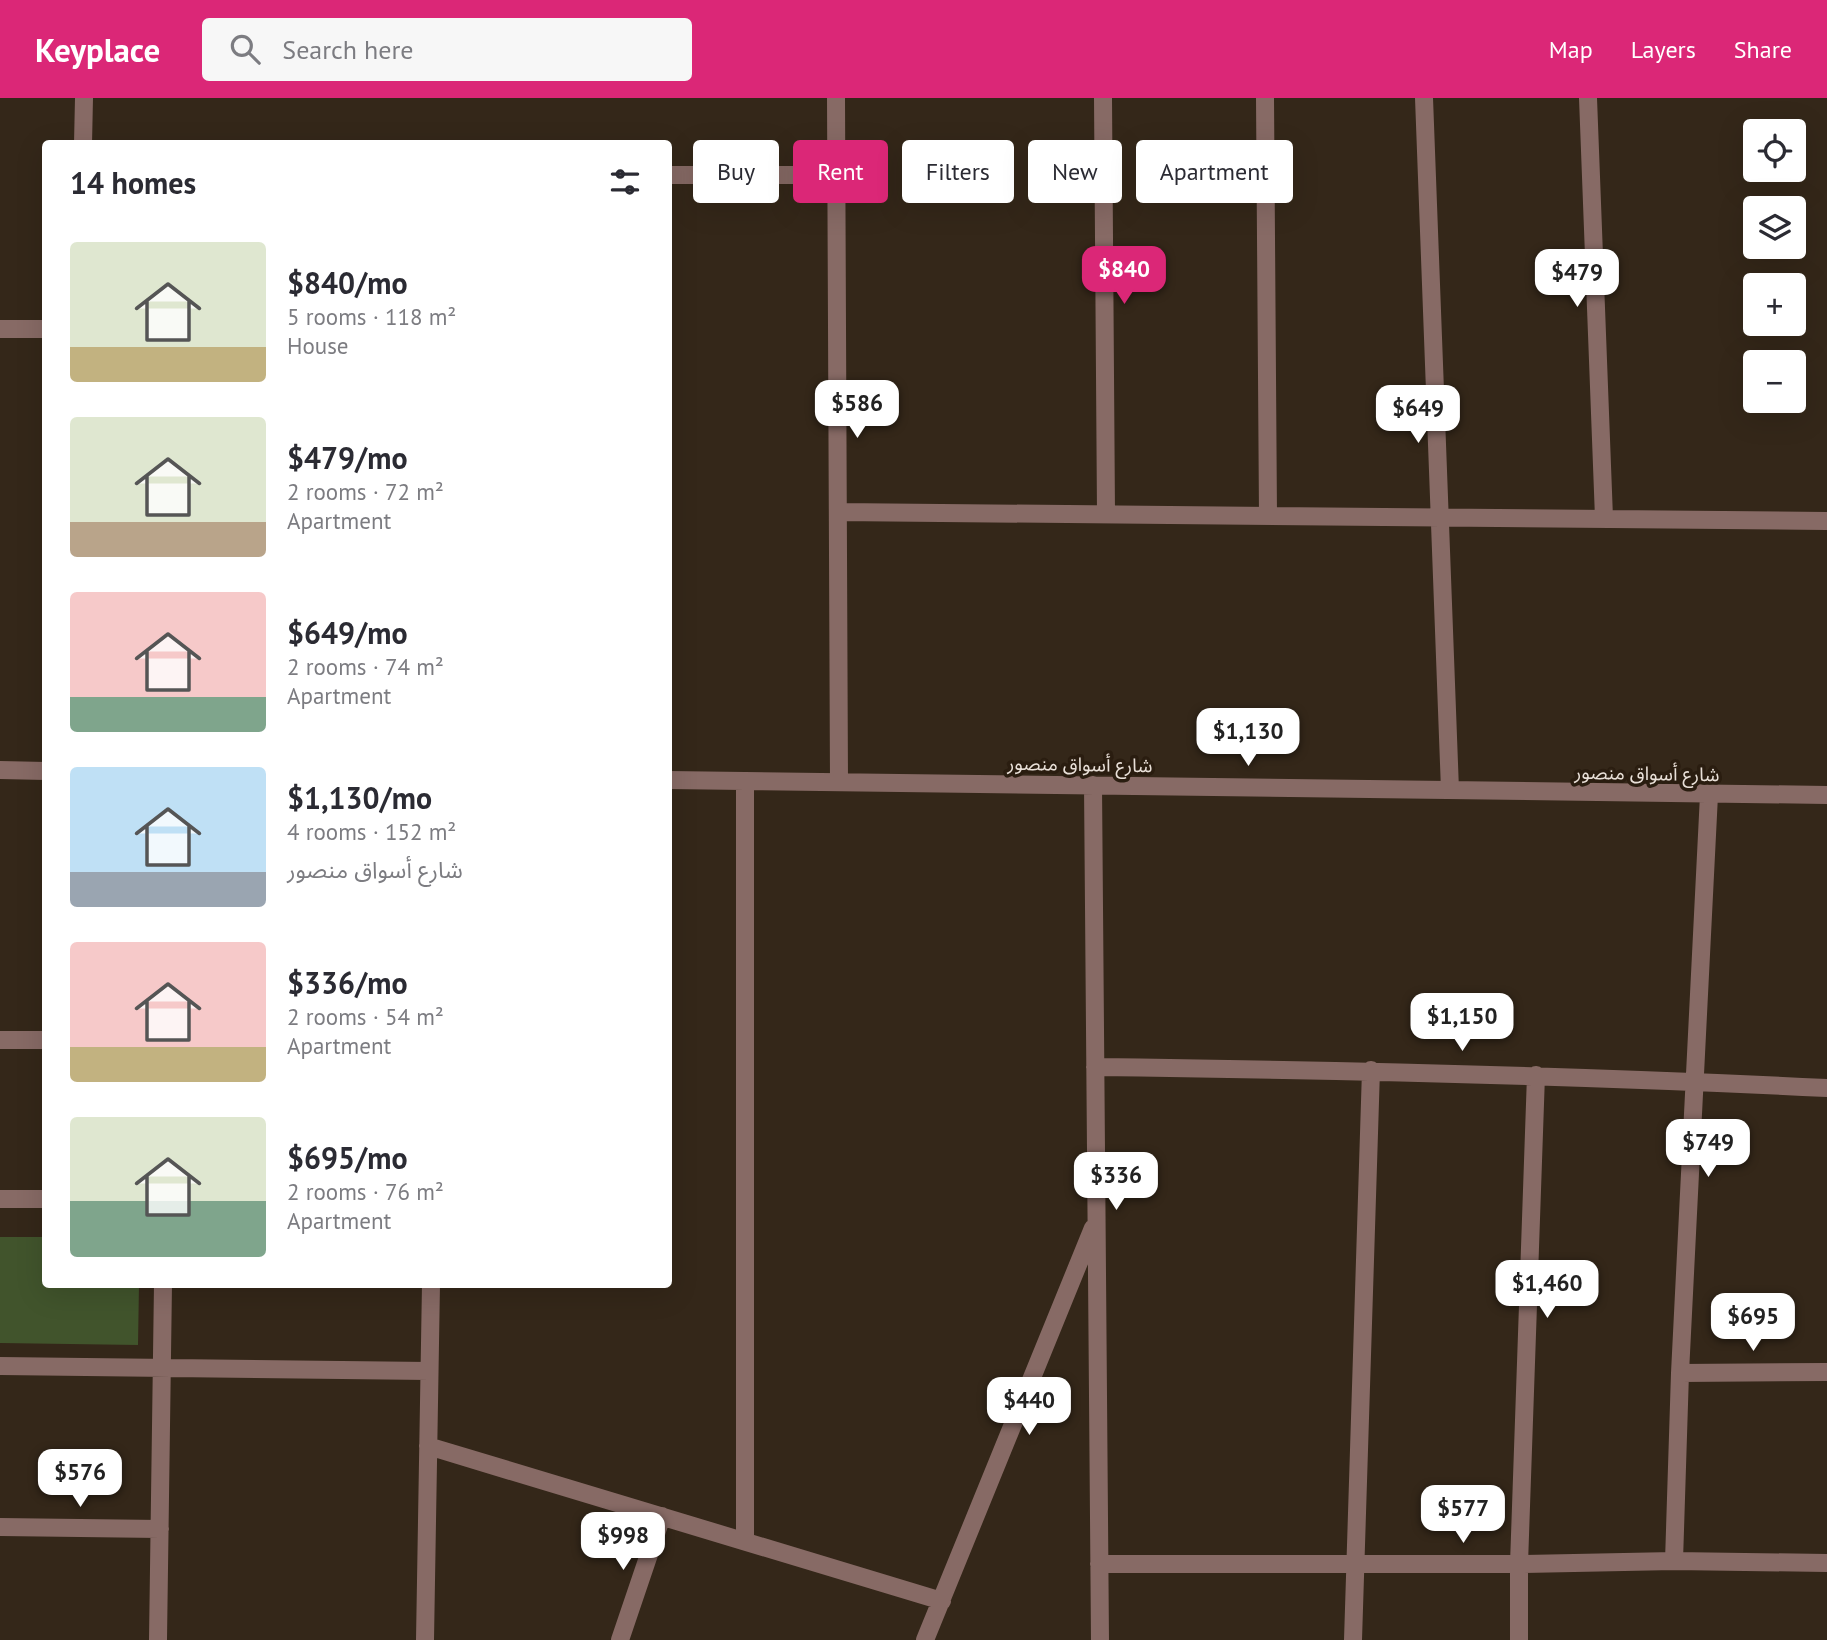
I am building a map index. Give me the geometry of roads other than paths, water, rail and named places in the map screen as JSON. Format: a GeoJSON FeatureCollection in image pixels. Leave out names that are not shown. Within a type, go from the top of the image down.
{"type":"FeatureCollection","features":[{"type":"Feature","properties":{"kind":"street"},"geometry":{"type":"LineString","coordinates":[[83,140],[84,98]]}},
{"type":"Feature","properties":{"kind":"street"},"geometry":{"type":"LineString","coordinates":[[836,98],[837,140]]}},
{"type":"Feature","properties":{"kind":"street"},"geometry":{"type":"LineString","coordinates":[[1103,98],[1106,514]]}},
{"type":"Feature","properties":{"kind":"street"},"geometry":{"type":"LineString","coordinates":[[1265,98],[1268,515]]}},
{"type":"Feature","properties":{"kind":"street"},"geometry":{"type":"LineString","coordinates":[[1424,98],[1450,790]]}},
{"type":"Feature","properties":{"kind":"street"},"geometry":{"type":"LineString","coordinates":[[1588,98],[1605,518]]}},
{"type":"Feature","properties":{"kind":"street"},"geometry":{"type":"LineString","coordinates":[[672,175],[793,175]]}},
{"type":"Feature","properties":{"kind":"street"},"geometry":{"type":"LineString","coordinates":[[837,203],[839,782]]}},
{"type":"Feature","properties":{"kind":"street"},"geometry":{"type":"LineString","coordinates":[[0,329],[42,329]]}},
{"type":"Feature","properties":{"kind":"street"},"geometry":{"type":"LineString","coordinates":[[838,512],[1827,521]]}},
{"type":"Feature","properties":{"kind":"street"},"geometry":{"type":"LineString","coordinates":[[0,770],[42,771]]}},
{"type":"Feature","properties":{"kind":"street","name":"شارع أسواق منصور"},"geometry":{"type":"LineString","coordinates":[[672,780],[1827,795]]}},
{"type":"Feature","properties":{"kind":"street"},"geometry":{"type":"LineString","coordinates":[[745,781],[746,1541]]}},
{"type":"Feature","properties":{"kind":"street"},"geometry":{"type":"LineString","coordinates":[[1093,785],[1100,1640]]}},
{"type":"Feature","properties":{"kind":"street"},"geometry":{"type":"LineString","coordinates":[[1674,1561],[1693,1082],[1709,795]]}},
{"type":"Feature","properties":{"kind":"street"},"geometry":{"type":"LineString","coordinates":[[0,1040],[42,1040]]}},
{"type":"Feature","properties":{"kind":"street"},"geometry":{"type":"LineString","coordinates":[[1095,1067],[1371,1070],[1827,1088]]}},
{"type":"Feature","properties":{"kind":"street"},"geometry":{"type":"LineString","coordinates":[[1353,1640],[1371,1070]]}},
{"type":"Feature","properties":{"kind":"street"},"geometry":{"type":"LineString","coordinates":[[1519,1640],[1519,1564],[1536,1075]]}},
{"type":"Feature","properties":{"kind":"street"},"geometry":{"type":"LineString","coordinates":[[0,1199],[42,1199]]}},
{"type":"Feature","properties":{"kind":"street"},"geometry":{"type":"LineString","coordinates":[[925,1640],[1096,1219]]}},
{"type":"Feature","properties":{"kind":"street"},"geometry":{"type":"LineString","coordinates":[[158,1640],[163,1288]]}},
{"type":"Feature","properties":{"kind":"street"},"geometry":{"type":"LineString","coordinates":[[425,1640],[431,1288]]}},
{"type":"Feature","properties":{"kind":"street"},"geometry":{"type":"LineString","coordinates":[[0,1366],[429,1371]]}},
{"type":"Feature","properties":{"kind":"street"},"geometry":{"type":"LineString","coordinates":[[1680,1373],[1827,1372]]}},
{"type":"Feature","properties":{"kind":"street"},"geometry":{"type":"LineString","coordinates":[[428,1446],[942,1601]]}},
{"type":"Feature","properties":{"kind":"street"},"geometry":{"type":"LineString","coordinates":[[620,1640],[662,1516]]}},
{"type":"Feature","properties":{"kind":"street"},"geometry":{"type":"LineString","coordinates":[[0,1527],[160,1529]]}},
{"type":"Feature","properties":{"kind":"street"},"geometry":{"type":"LineString","coordinates":[[1099,1564],[1519,1564],[1674,1561],[1827,1563]]}}]}
